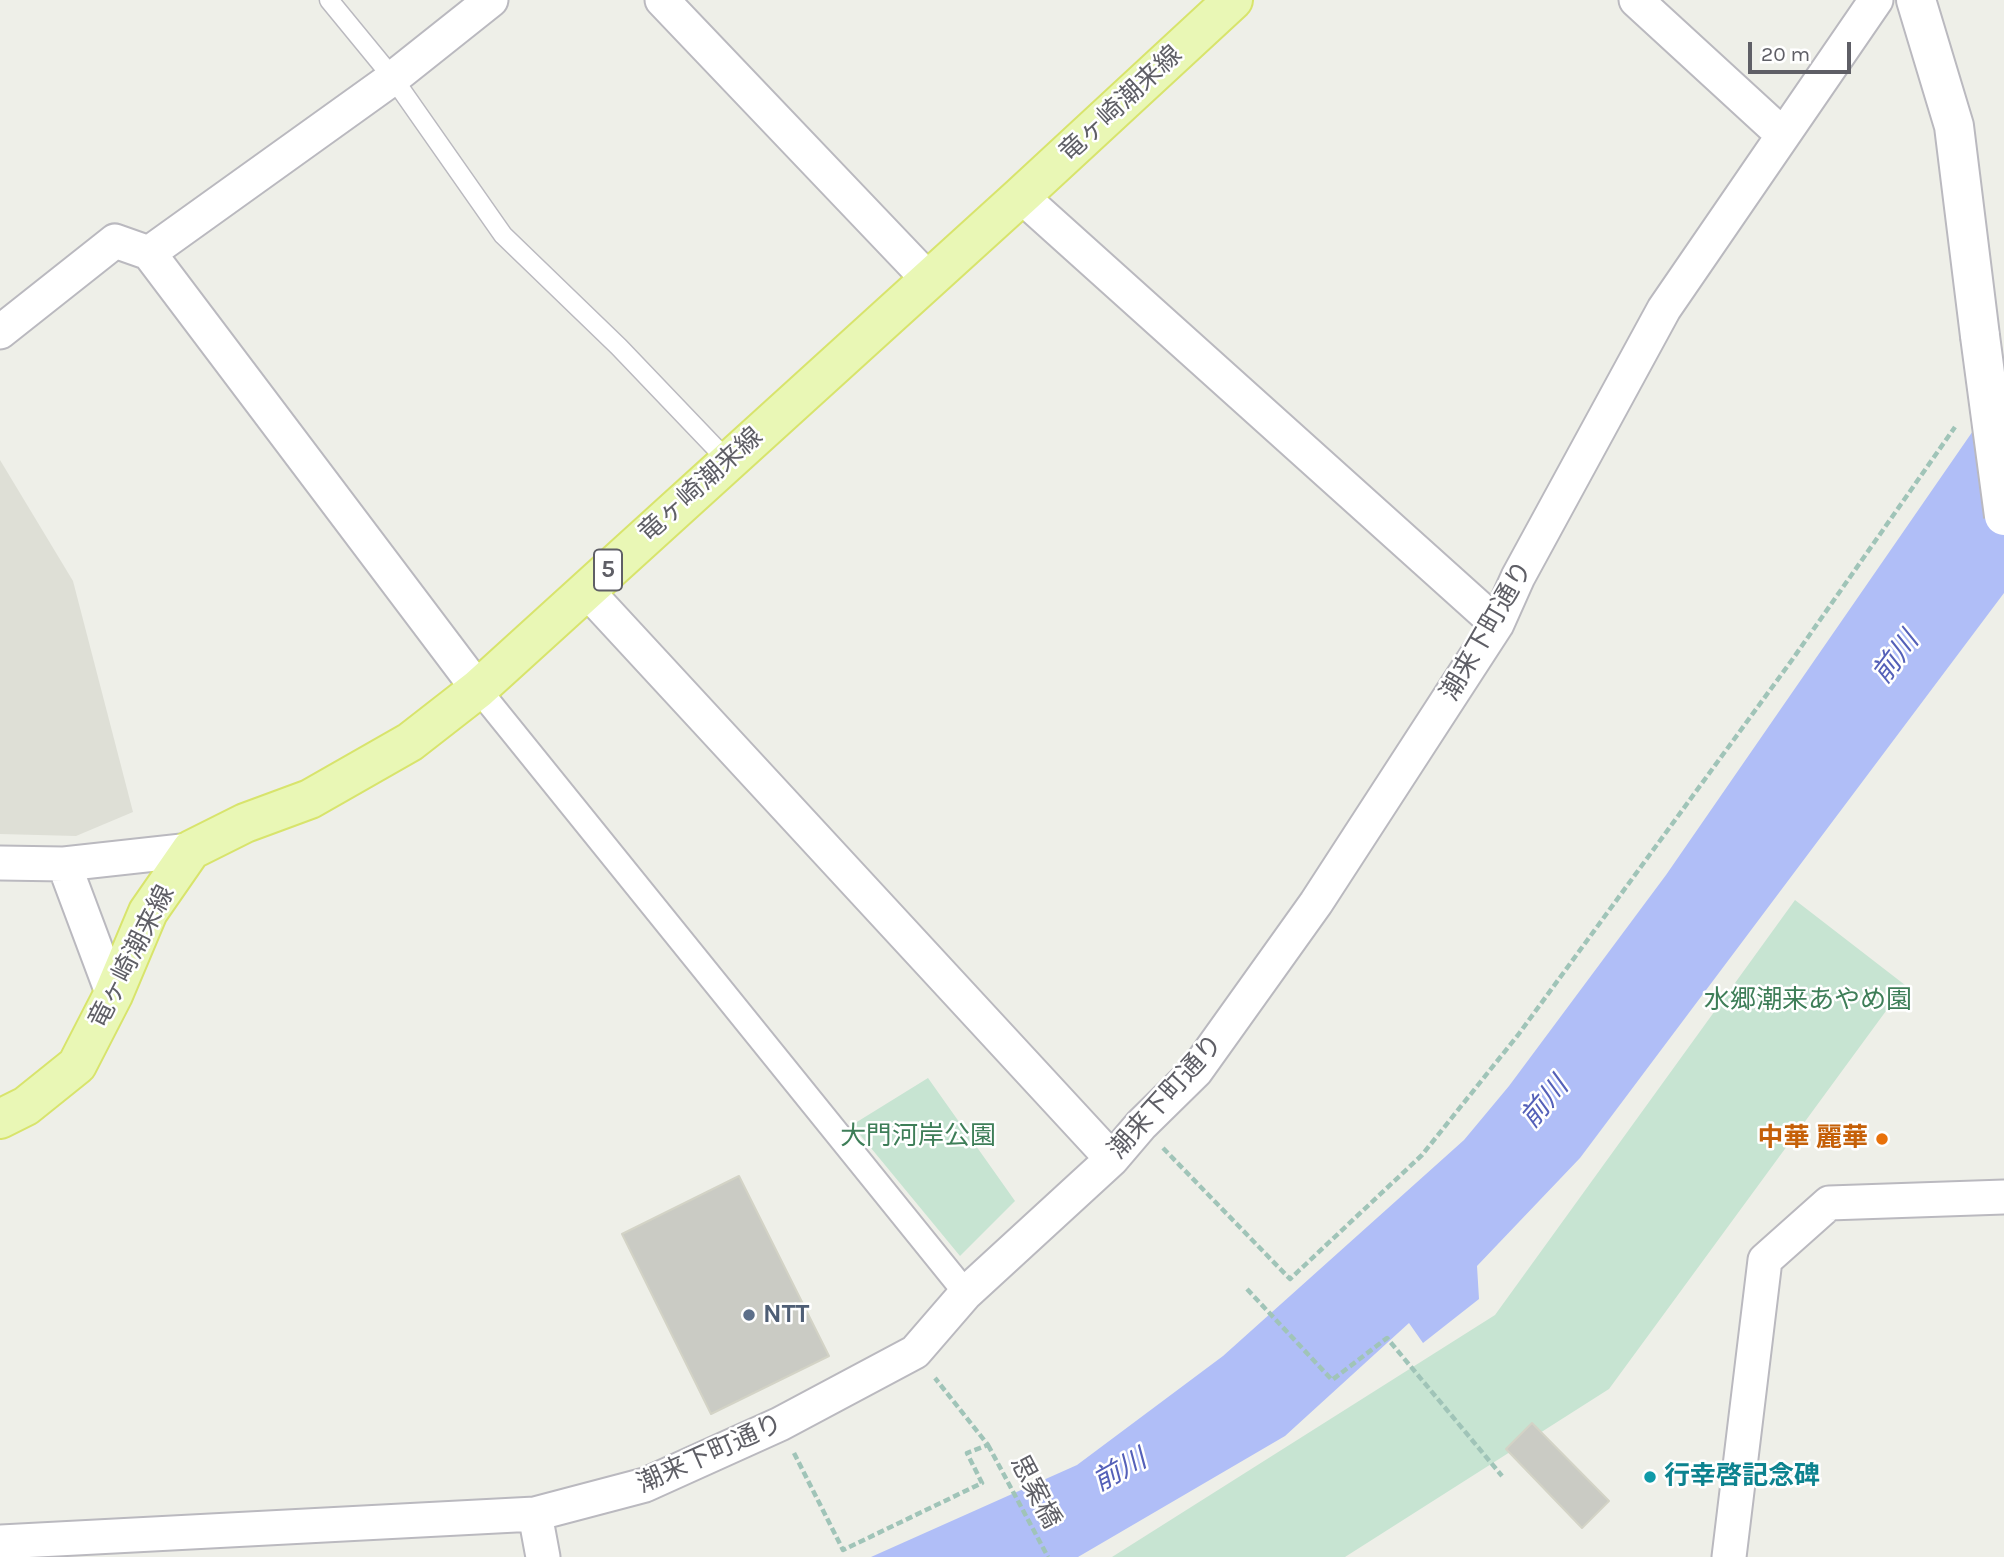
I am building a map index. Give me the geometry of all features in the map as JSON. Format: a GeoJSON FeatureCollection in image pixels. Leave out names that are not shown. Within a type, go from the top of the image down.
{"type":"FeatureCollection","features":[{"type":"Feature","properties":{"kind":"main road","name":"竜ヶ崎潮来線"},"geometry":{"type":"LineString","coordinates":[[0,1119],[26,1106],[77,1065],[113,995],[148,912],[191,850],[245,823],[310,799],[410,742],[478,689],[1021,196],[1217,9]]}},
{"type":"Feature","properties":{"kind":"street"},"geometry":{"type":"LineString","coordinates":[[149,253],[393,78],[491,0]]}},
{"type":"Feature","properties":{"kind":"street"},"geometry":{"type":"LineString","coordinates":[[1636,0],[1783,135]]}},
{"type":"Feature","properties":{"kind":"street","name":"潮来下町通り"},"geometry":{"type":"LineString","coordinates":[[0,1542],[535,1514],[645,1485],[780,1424],[915,1352],[966,1293],[1112,1159],[1141,1125],[1196,1071],[1316,903],[1497,624],[1518,577],[1664,309],[1876,0]]}},
{"type":"Feature","properties":{"kind":"street"},"geometry":{"type":"LineString","coordinates":[[1916,0],[1954,126],[2004,516]]}},
{"type":"Feature","properties":{"kind":"street"},"geometry":{"type":"LineString","coordinates":[[676,5],[928,279]]}},
{"type":"Feature","properties":{"kind":"street"},"geometry":{"type":"LineString","coordinates":[[1021,196],[1497,624]]}},
{"type":"Feature","properties":{"kind":"street"},"geometry":{"type":"LineString","coordinates":[[0,332],[115,241],[149,253],[478,689],[966,1293]]}},
{"type":"Feature","properties":{"kind":"street"},"geometry":{"type":"LineString","coordinates":[[586,590],[1112,1159]]}},
{"type":"Feature","properties":{"kind":"street"},"geometry":{"type":"LineString","coordinates":[[0,863],[64,864],[191,850]]}},
{"type":"Feature","properties":{"kind":"street"},"geometry":{"type":"LineString","coordinates":[[64,864],[113,995]]}},
{"type":"Feature","properties":{"kind":"street"},"geometry":{"type":"LineString","coordinates":[[1729,1557],[1765,1260],[1829,1203],[2004,1197]]}},
{"type":"Feature","properties":{"kind":"street"},"geometry":{"type":"LineString","coordinates":[[535,1514],[543,1557]]}},
{"type":"Feature","properties":{"kind":"lane"},"geometry":{"type":"LineString","coordinates":[[329,0],[393,78],[503,235],[619,347],[728,461]]}},
{"type":"Feature","properties":{"kind":"path"},"geometry":{"type":"LineString","coordinates":[[1141,1125],[1290,1279],[1422,1155],[1518,1035],[1791,660],[1957,424]]}},
{"type":"Feature","properties":{"kind":"path"},"geometry":{"type":"LineString","coordinates":[[1247,1289],[1332,1380],[1387,1338],[1502,1476]]}},
{"type":"Feature","properties":{"kind":"path","name":"思案橋"},"geometry":{"type":"LineString","coordinates":[[915,1352],[988,1445],[1048,1557]]}},
{"type":"Feature","properties":{"kind":"path"},"geometry":{"type":"LineString","coordinates":[[780,1424],[843,1550],[982,1483],[967,1453],[988,1445]]}},
{"type":"Feature","properties":{"kind":"shaded area"},"geometry":{"type":"Polygon","coordinates":[[[0,460],[73,581],[133,812],[76,836],[0,834],[0,460]]]}},
{"type":"Feature","properties":{"kind":"green space","name":"水郷潮来あやめ園"},"geometry":{"type":"Polygon","coordinates":[[[1795,900],[1905,985],[1609,1389],[1345,1557],[1112,1557],[1495,1315],[1795,900]]]}},
{"type":"Feature","properties":{"kind":"green space","name":"大門河岸公園"},"geometry":{"type":"Polygon","coordinates":[[[928,1078],[1015,1201],[960,1256],[852,1125],[928,1078]]]}},
{"type":"Feature","properties":{"kind":"water","name":"前川"},"geometry":{"type":"Polygon","coordinates":[[[2004,386],[2004,593],[1580,1158],[1477,1266],[1479,1299],[1423,1343],[1409,1323],[1285,1436],[1078,1557],[871,1557],[1077,1465],[1223,1356],[1464,1140],[1509,1086],[1666,875],[2004,386]]]}},
{"type":"Feature","properties":{"kind":"building"},"geometry":{"type":"Polygon","coordinates":[[[739,1176],[829,1356],[711,1414],[622,1234],[739,1176]]]}},
{"type":"Feature","properties":{"kind":"building"},"geometry":{"type":"Polygon","coordinates":[[[1532,1423],[1609,1501],[1582,1528],[1506,1449],[1532,1423]]]}},
{"type":"Feature","properties":{"kind":"place","name":"中華 麗華"},"geometry":{"type":"Point","coordinates":[1882,1139]}},
{"type":"Feature","properties":{"kind":"place","name":"NTT"},"geometry":{"type":"Point","coordinates":[749,1315]}},
{"type":"Feature","properties":{"kind":"place","name":"行幸啓記念碑"},"geometry":{"type":"Point","coordinates":[1650,1477]}}]}
